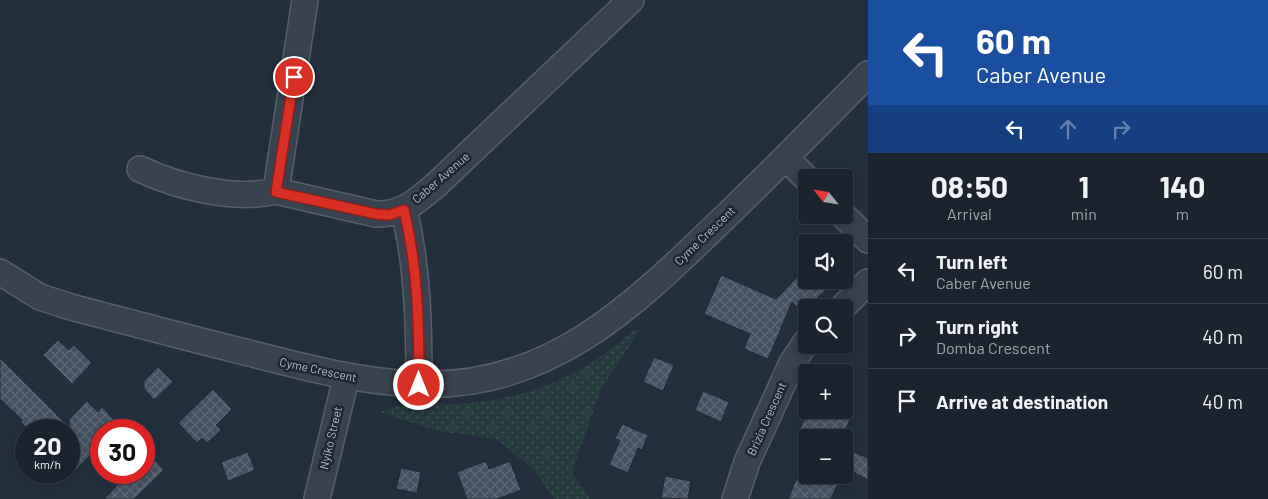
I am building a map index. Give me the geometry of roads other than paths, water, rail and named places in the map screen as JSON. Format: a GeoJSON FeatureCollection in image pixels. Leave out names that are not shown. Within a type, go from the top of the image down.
{"type":"FeatureCollection","features":[{"type":"Feature","properties":{"kind":"street"},"geometry":{"type":"LineString","coordinates":[[276,192],[305,0]]}},
{"type":"Feature","properties":{"kind":"street","name":"Caber Avenue"},"geometry":{"type":"LineString","coordinates":[[140,169],[164,180],[237,194],[260,195],[276,192],[376,214],[389,215],[404,210],[436,185],[631,0]]}},
{"type":"Feature","properties":{"kind":"street","name":"Cyme Crescent"},"geometry":{"type":"LineString","coordinates":[[0,272],[40,297],[71,307],[346,378],[419,385],[474,381],[519,370],[556,354],[606,325],[650,288],[786,158],[868,74]]}},
{"type":"Feature","properties":{"kind":"street"},"geometry":{"type":"LineString","coordinates":[[786,158],[798,170]]}},
{"type":"Feature","properties":{"kind":"street"},"geometry":{"type":"LineString","coordinates":[[404,210],[416,271],[419,304],[419,385]]}},
{"type":"Feature","properties":{"kind":"street"},"geometry":{"type":"LineString","coordinates":[[852,224],[868,240]]}},
{"type":"Feature","properties":{"kind":"street"},"geometry":{"type":"LineString","coordinates":[[851,299],[868,282]]}},
{"type":"Feature","properties":{"kind":"street","name":"Brizia Crescent"},"geometry":{"type":"LineString","coordinates":[[735,499],[747,462],[792,363],[798,354]]}},
{"type":"Feature","properties":{"kind":"street","name":"Nyiko Street"},"geometry":{"type":"LineString","coordinates":[[317,499],[346,378]]}}]}
